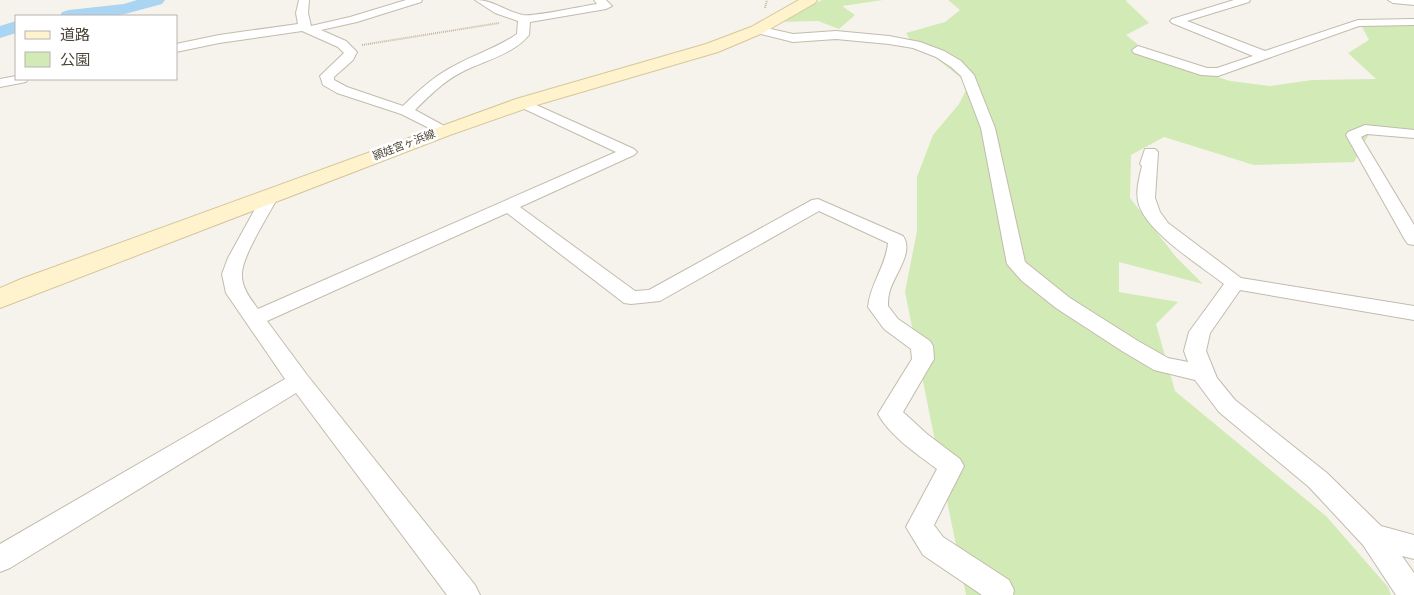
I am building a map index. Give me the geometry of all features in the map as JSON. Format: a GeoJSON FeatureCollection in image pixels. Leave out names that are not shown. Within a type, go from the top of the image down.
{"type":"FeatureCollection","features":[{"type":"Feature","properties":{"kind":"main road","name":"頴娃宮ヶ浜線"},"geometry":{"type":"LineString","coordinates":[[0,299],[443,130],[523,103],[712,48],[757,30],[810,0]]}},
{"type":"Feature","properties":{"kind":"street"},"geometry":{"type":"LineString","coordinates":[[304,0],[302,13],[306,29]]}},
{"type":"Feature","properties":{"kind":"street"},"geometry":{"type":"LineString","coordinates":[[178,48],[219,39],[306,29],[353,20],[417,0]]}},
{"type":"Feature","properties":{"kind":"street"},"geometry":{"type":"LineString","coordinates":[[480,0],[499,11],[524,19],[606,6],[598,0]]}},
{"type":"Feature","properties":{"kind":"street"},"geometry":{"type":"LineString","coordinates":[[1245,0],[1176,21],[1265,56]]}},
{"type":"Feature","properties":{"kind":"street"},"geometry":{"type":"LineString","coordinates":[[1394,0],[1414,2]]}},
{"type":"Feature","properties":{"kind":"street"},"geometry":{"type":"LineString","coordinates":[[406,110],[429,87],[455,70],[514,42],[523,35],[524,19]]}},
{"type":"Feature","properties":{"kind":"street"},"geometry":{"type":"LineString","coordinates":[[1138,50],[1206,72],[1218,72],[1358,23],[1414,22]]}},
{"type":"Feature","properties":{"kind":"street"},"geometry":{"type":"LineString","coordinates":[[306,29],[348,48],[351,52],[349,57],[327,76],[328,82],[342,90],[406,110],[443,130]]}},
{"type":"Feature","properties":{"kind":"street"},"geometry":{"type":"LineString","coordinates":[[757,30],[793,38],[836,35],[889,40],[916,45],[940,54],[956,64],[967,75],[988,128],[1016,264],[1029,277],[1063,303],[1130,346],[1162,364],[1204,374]]}},
{"type":"Feature","properties":{"kind":"street"},"geometry":{"type":"LineString","coordinates":[[0,83],[16,80]]}},
{"type":"Feature","properties":{"kind":"street"},"geometry":{"type":"LineString","coordinates":[[255,318],[629,152],[523,103]]}},
{"type":"Feature","properties":{"kind":"street"},"geometry":{"type":"LineString","coordinates":[[1414,134],[1365,129],[1353,136],[1414,240]]}},
{"type":"Feature","properties":{"kind":"street"},"geometry":{"type":"LineString","coordinates":[[1150,152],[1148,164],[1150,165],[1144,190],[1152,217],[1162,227],[1235,283],[1414,313]]}},
{"type":"Feature","properties":{"kind":"street"},"geometry":{"type":"LineString","coordinates":[[271,195],[237,258],[232,274],[236,293],[299,382],[465,595]]}},
{"type":"Feature","properties":{"kind":"street"},"geometry":{"type":"LineString","coordinates":[[510,206],[631,298],[653,296],[818,204],[897,240],[896,255],[879,293],[878,307],[891,324],[922,346],[922,359],[890,414],[918,441],[951,466],[920,527],[933,546],[999,590],[998,595]]}},
{"type":"Feature","properties":{"kind":"street"},"geometry":{"type":"LineString","coordinates":[[1235,283],[1200,332],[1196,351],[1207,382],[1227,406],[1318,480],[1373,536],[1412,595]]}},
{"type":"Feature","properties":{"kind":"street"},"geometry":{"type":"LineString","coordinates":[[0,559],[299,382]]}},
{"type":"Feature","properties":{"kind":"street"},"geometry":{"type":"LineString","coordinates":[[1373,536],[1414,547]]}},
{"type":"Feature","properties":{"kind":"path"},"geometry":{"type":"LineString","coordinates":[[348,48],[467,30],[524,19]]}},
{"type":"Feature","properties":{"kind":"green space"},"geometry":{"type":"Polygon","coordinates":[[[822,0],[883,0],[842,6],[855,15],[839,29],[818,21],[777,22],[822,0]]]}},
{"type":"Feature","properties":{"kind":"green space"},"geometry":{"type":"Polygon","coordinates":[[[948,0],[1127,0],[1149,23],[1126,35],[1151,55],[1230,81],[1270,86],[1312,80],[1376,79],[1348,53],[1369,40],[1361,25],[1396,19],[1414,25],[1414,136],[1370,132],[1354,162],[1254,165],[1164,137],[1131,155],[1130,198],[1176,257],[1203,284],[1119,262],[1119,292],[1178,302],[1156,324],[1175,391],[1326,516],[1388,587],[1391,595],[966,595],[905,292],[917,231],[917,177],[933,135],[959,104],[969,84],[928,52],[912,43],[906,33],[945,22],[960,10],[948,0]]]}},
{"type":"Feature","properties":{"kind":"waterway"},"geometry":{"type":"LineString","coordinates":[[77,15],[125,9],[156,0]]}},
{"type":"Feature","properties":{"kind":"waterway"},"geometry":{"type":"LineString","coordinates":[[0,32],[15,27]]}}]}
